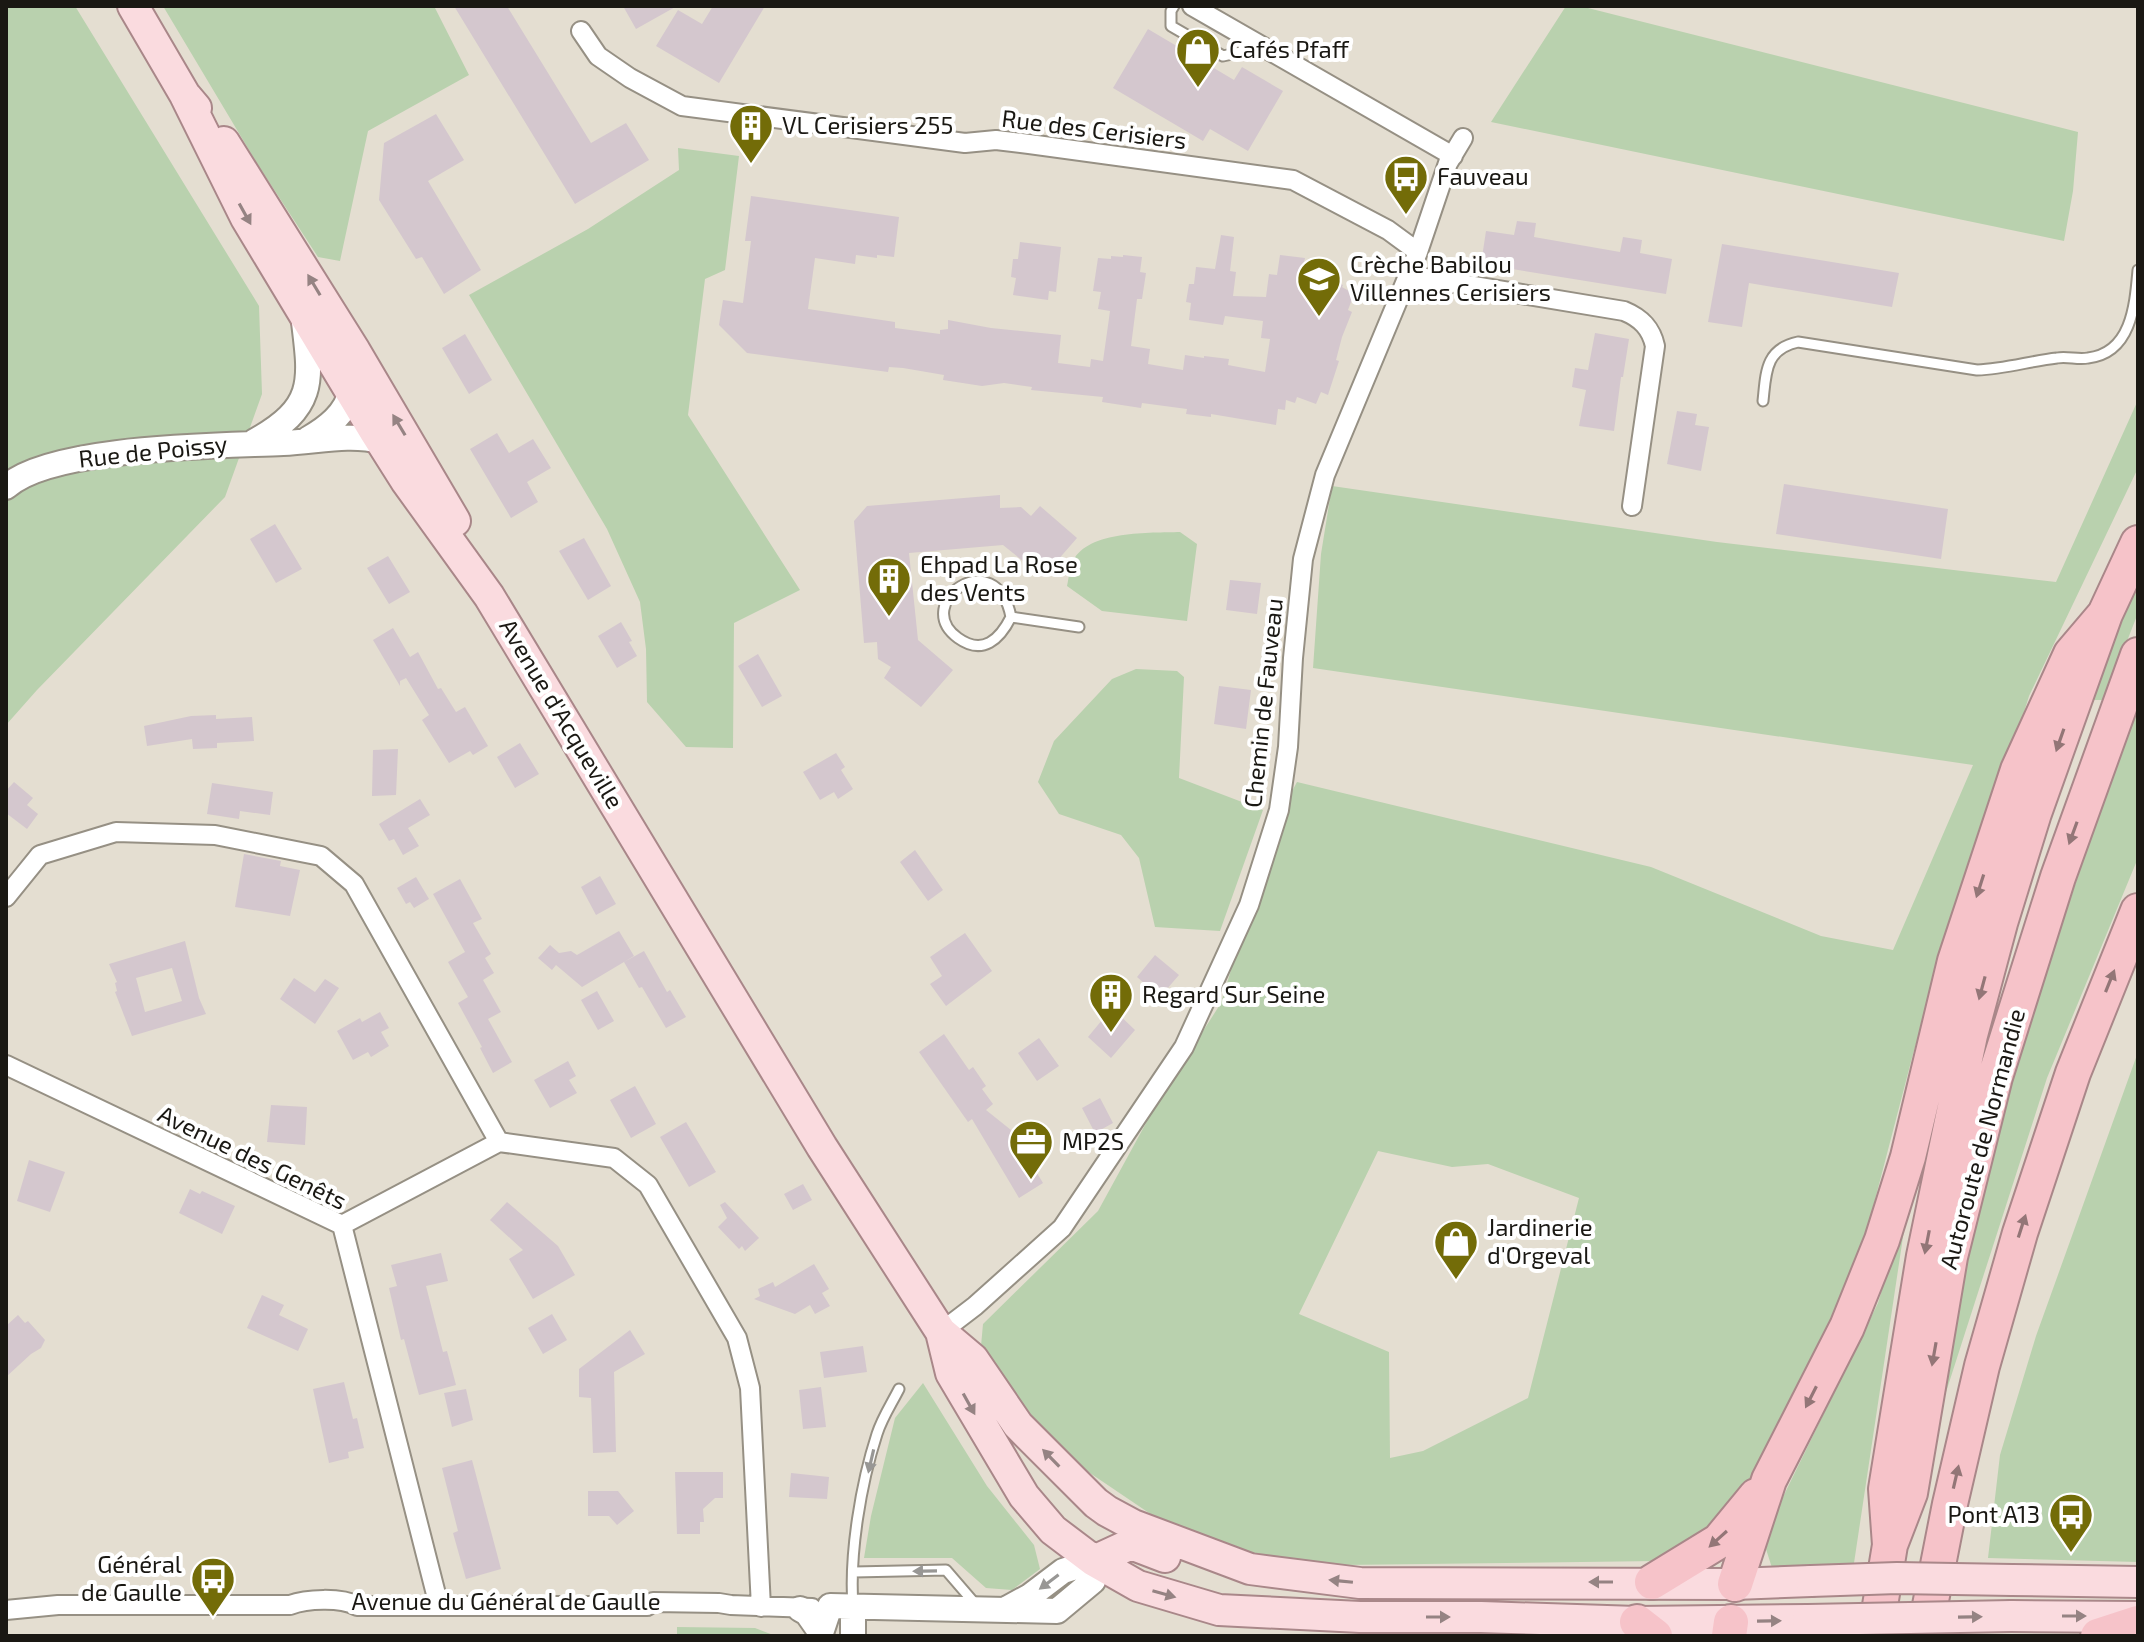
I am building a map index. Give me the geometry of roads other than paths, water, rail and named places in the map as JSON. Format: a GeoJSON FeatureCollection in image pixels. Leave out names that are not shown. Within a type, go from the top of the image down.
{"type":"FeatureCollection","features":[{"type":"Feature","properties":{"kind":"highway"},"geometry":{"type":"LineString","coordinates":[[1890,1545],[1886,1489],[1924,1256],[1970,1035],[2034,813],[2105,614],[2138,543]]}},
{"type":"Feature","properties":{"kind":"highway"},"geometry":{"type":"LineString","coordinates":[[1735,1584],[1769,1480],[1847,1327],[1882,1240],[1908,1157],[1955,961],[2018,770],[2071,654],[2105,614]]}},
{"type":"Feature","properties":{"kind":"highway","name":"Autoroute de Normandie"},"geometry":{"type":"LineString","coordinates":[[1875,1636],[1890,1545],[1910,1493],[1950,1257],[1995,1077],[2058,877],[2138,655]]}},
{"type":"Feature","properties":{"kind":"highway"},"geometry":{"type":"LineString","coordinates":[[1924,1636],[1982,1366],[2020,1233],[2073,1073],[2138,911]]}},
{"type":"Feature","properties":{"kind":"highway"},"geometry":{"type":"LineString","coordinates":[[1652,1582],[1719,1541],[1769,1480]]}},
{"type":"Feature","properties":{"kind":"highway"},"geometry":{"type":"LineString","coordinates":[[2098,1636],[2138,1623]]}},
{"type":"Feature","properties":{"kind":"main road"},"geometry":{"type":"LineString","coordinates":[[133,6],[185,95],[233,153],[355,351],[361,385],[452,515],[489,596]]}},
{"type":"Feature","properties":{"kind":"main road","name":"Avenue d'Acqueville"},"geometry":{"type":"LineString","coordinates":[[185,95],[240,207],[303,312],[361,385],[381,441],[489,596],[822,1147],[941,1332]]}},
{"type":"Feature","properties":{"kind":"main road"},"geometry":{"type":"LineString","coordinates":[[941,1332],[973,1359],[1018,1425],[1107,1511],[1133,1525],[1250,1569],[1360,1583],[1735,1584],[1897,1578],[2138,1582]]}},
{"type":"Feature","properties":{"kind":"main road"},"geometry":{"type":"LineString","coordinates":[[941,1332],[951,1373],[1024,1496],[1053,1530],[1094,1561],[1138,1586],[1219,1610],[1360,1617],[1481,1617],[1646,1629],[1730,1629],[1808,1620],[2138,1617]]}},
{"type":"Feature","properties":{"kind":"main road"},"geometry":{"type":"LineString","coordinates":[[1094,1561],[1107,1511]]}},
{"type":"Feature","properties":{"kind":"main road"},"geometry":{"type":"LineString","coordinates":[[1094,1561],[1131,1544],[1212,1575],[1250,1569]]}},
{"type":"Feature","properties":{"kind":"main road"},"geometry":{"type":"LineString","coordinates":[[1730,1629],[1735,1584]]}},
{"type":"Feature","properties":{"kind":"street"},"geometry":{"type":"LineString","coordinates":[[1192,6],[1453,156]]}},
{"type":"Feature","properties":{"kind":"street","name":"Rue des Cerisiers"},"geometry":{"type":"LineString","coordinates":[[581,31],[598,56],[630,78],[682,106],[965,143],[996,140],[1293,180],[1397,235],[1418,252]]}},
{"type":"Feature","properties":{"kind":"street","name":"Chemin de Fauveau"},"geometry":{"type":"LineString","coordinates":[[941,1332],[975,1306],[1062,1228],[1184,1047],[1249,905],[1279,810],[1288,747],[1303,559],[1311,524],[1325,475],[1418,252],[1448,163],[1463,138]]}},
{"type":"Feature","properties":{"kind":"street"},"geometry":{"type":"LineString","coordinates":[[1407,275],[1624,311],[1647,326],[1655,346],[1632,506]]}},
{"type":"Feature","properties":{"kind":"street"},"geometry":{"type":"LineString","coordinates":[[252,443],[280,427],[305,397],[307,369],[303,312]]}},
{"type":"Feature","properties":{"kind":"street"},"geometry":{"type":"LineString","coordinates":[[305,397],[337,387],[361,385]]}},
{"type":"Feature","properties":{"kind":"street"},"geometry":{"type":"LineString","coordinates":[[306,441],[339,415],[361,385]]}},
{"type":"Feature","properties":{"kind":"street","name":"Rue de Poissy"},"geometry":{"type":"LineString","coordinates":[[6,487],[30,472],[85,458],[352,437],[381,441]]}},
{"type":"Feature","properties":{"kind":"street"},"geometry":{"type":"LineString","coordinates":[[6,897],[40,855],[116,832],[215,835],[321,856],[354,884],[499,1142]]}},
{"type":"Feature","properties":{"kind":"street","name":"Avenue des Genêts"},"geometry":{"type":"LineString","coordinates":[[6,1065],[342,1225],[439,1606]]}},
{"type":"Feature","properties":{"kind":"street"},"geometry":{"type":"LineString","coordinates":[[342,1225],[499,1142],[614,1158],[648,1185],[737,1338],[750,1388],[761,1607]]}},
{"type":"Feature","properties":{"kind":"street","name":"Avenue du Général de Gaulle"},"geometry":{"type":"LineString","coordinates":[[6,1610],[58,1605],[290,1605],[298,1601],[349,1602],[357,1606],[647,1606],[653,1602],[800,1609],[841,1606],[1006,1609],[1030,1596],[1063,1571],[1094,1561]]}},
{"type":"Feature","properties":{"kind":"street"},"geometry":{"type":"LineString","coordinates":[[800,1609],[807,1613],[822,1635],[841,1606]]}},
{"type":"Feature","properties":{"kind":"street"},"geometry":{"type":"LineString","coordinates":[[841,1606],[853,1636]]}},
{"type":"Feature","properties":{"kind":"lane"},"geometry":{"type":"LineString","coordinates":[[1174,6],[1171,26],[1223,56],[1241,52],[1250,39]]}},
{"type":"Feature","properties":{"kind":"lane"},"geometry":{"type":"LineString","coordinates":[[1763,401],[1766,371],[1775,352],[1784,345],[1798,342],[1977,370],[2060,357],[2090,358],[2123,340],[2135,306],[2138,270]]}},
{"type":"Feature","properties":{"kind":"lane"},"geometry":{"type":"LineString","coordinates":[[976,580],[995,586],[1009,604],[1011,617],[1002,636],[983,645],[965,643],[951,633],[944,617],[948,597],[960,585],[976,580]]}},
{"type":"Feature","properties":{"kind":"lane"},"geometry":{"type":"LineString","coordinates":[[1011,617],[1079,627]]}},
{"type":"Feature","properties":{"kind":"lane"},"geometry":{"type":"LineString","coordinates":[[841,1606],[854,1572],[859,1516],[878,1431],[899,1389]]}},
{"type":"Feature","properties":{"kind":"lane"},"geometry":{"type":"LineString","coordinates":[[854,1572],[946,1570],[980,1609]]}},
{"type":"Feature","properties":{"kind":"place","name":"Cafés Pfaff"},"geometry":{"type":"Point","coordinates":[1198,89]}},
{"type":"Feature","properties":{"kind":"place","name":"VL Cerisiers 255"},"geometry":{"type":"Point","coordinates":[751,165]}},
{"type":"Feature","properties":{"kind":"place","name":"Fauveau"},"geometry":{"type":"Point","coordinates":[1406,216]}},
{"type":"Feature","properties":{"kind":"place","name":"Crèche Babilou Villennes Cerisiers"},"geometry":{"type":"Point","coordinates":[1319,318]}},
{"type":"Feature","properties":{"kind":"place","name":"Ehpad La Rose des Vents"},"geometry":{"type":"Point","coordinates":[889,618]}},
{"type":"Feature","properties":{"kind":"place","name":"Regard Sur Seine"},"geometry":{"type":"Point","coordinates":[1111,1034]}},
{"type":"Feature","properties":{"kind":"place","name":"MP2S"},"geometry":{"type":"Point","coordinates":[1031,1181]}},
{"type":"Feature","properties":{"kind":"place","name":"Jardinerie d'Orgeval"},"geometry":{"type":"Point","coordinates":[1456,1281]}},
{"type":"Feature","properties":{"kind":"place","name":"Pont A13"},"geometry":{"type":"Point","coordinates":[2071,1554]}},
{"type":"Feature","properties":{"kind":"place","name":"Général de Gaulle"},"geometry":{"type":"Point","coordinates":[213,1618]}}]}
